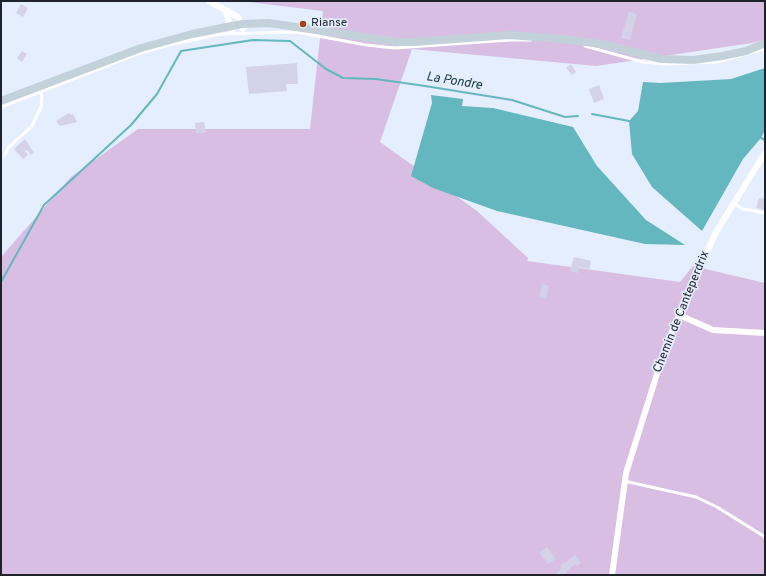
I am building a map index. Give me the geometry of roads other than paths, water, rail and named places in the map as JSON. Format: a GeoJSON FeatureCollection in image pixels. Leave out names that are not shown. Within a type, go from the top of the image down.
{"type":"FeatureCollection","features":[{"type":"Feature","properties":{"kind":"main road"},"geometry":{"type":"LineString","coordinates":[[1,101],[39,89],[141,48],[192,34],[232,27],[269,23],[406,42],[510,35],[562,38],[601,44],[661,59],[694,60],[722,56],[746,51],[765,43]]}},
{"type":"Feature","properties":{"kind":"street"},"geometry":{"type":"LineString","coordinates":[[209,1],[238,17],[242,26]]}},
{"type":"Feature","properties":{"kind":"street"},"geometry":{"type":"LineString","coordinates":[[224,8],[232,27]]}},
{"type":"Feature","properties":{"kind":"street","name":"Chemin de Canteperdrix"},"geometry":{"type":"LineString","coordinates":[[612,575],[624,481],[639,428],[666,345],[716,232],[765,153]]}},
{"type":"Feature","properties":{"kind":"street"},"geometry":{"type":"LineString","coordinates":[[679,315],[713,330],[765,332]]}},
{"type":"Feature","properties":{"kind":"lane"},"geometry":{"type":"LineString","coordinates":[[1,107],[39,89],[138,54],[173,44],[221,34],[296,32],[366,45],[395,48],[510,40],[546,41],[584,45],[643,62],[664,64],[718,62],[765,50]]}},
{"type":"Feature","properties":{"kind":"lane"},"geometry":{"type":"LineString","coordinates":[[5,155],[8,148],[32,126],[40,107],[42,96],[39,89]]}},
{"type":"Feature","properties":{"kind":"lane"},"geometry":{"type":"LineString","coordinates":[[733,203],[743,209],[765,214]]}},
{"type":"Feature","properties":{"kind":"lane"},"geometry":{"type":"LineString","coordinates":[[624,481],[696,497],[717,507],[765,537]]}},
{"type":"Feature","properties":{"kind":"water"},"geometry":{"type":"Polygon","coordinates":[[[765,68],[765,130],[761,138],[743,159],[702,231],[652,187],[632,154],[629,121],[638,111],[643,82],[661,83],[731,79],[765,68]]]}},
{"type":"Feature","properties":{"kind":"water"},"geometry":{"type":"Polygon","coordinates":[[[431,95],[463,99],[462,106],[493,108],[573,127],[597,166],[646,220],[685,245],[645,244],[497,211],[433,188],[411,176],[432,103],[431,95]]]}},
{"type":"Feature","properties":{"kind":"waterway"},"geometry":{"type":"LineString","coordinates":[[1,282],[44,205],[131,125],[157,94],[181,51],[253,40],[290,41],[326,69],[343,78],[376,79],[512,100],[565,117],[578,116]]}},
{"type":"Feature","properties":{"kind":"waterway","name":"La Pondre"},"geometry":{"type":"LineString","coordinates":[[592,114],[629,121]]}},
{"type":"Feature","properties":{"kind":"waterway","name":"La Pondre"},"geometry":{"type":"LineString","coordinates":[[761,138],[765,140]]}},
{"type":"Feature","properties":{"kind":"place","name":"Rianse"},"geometry":{"type":"Point","coordinates":[303,24]}}]}
